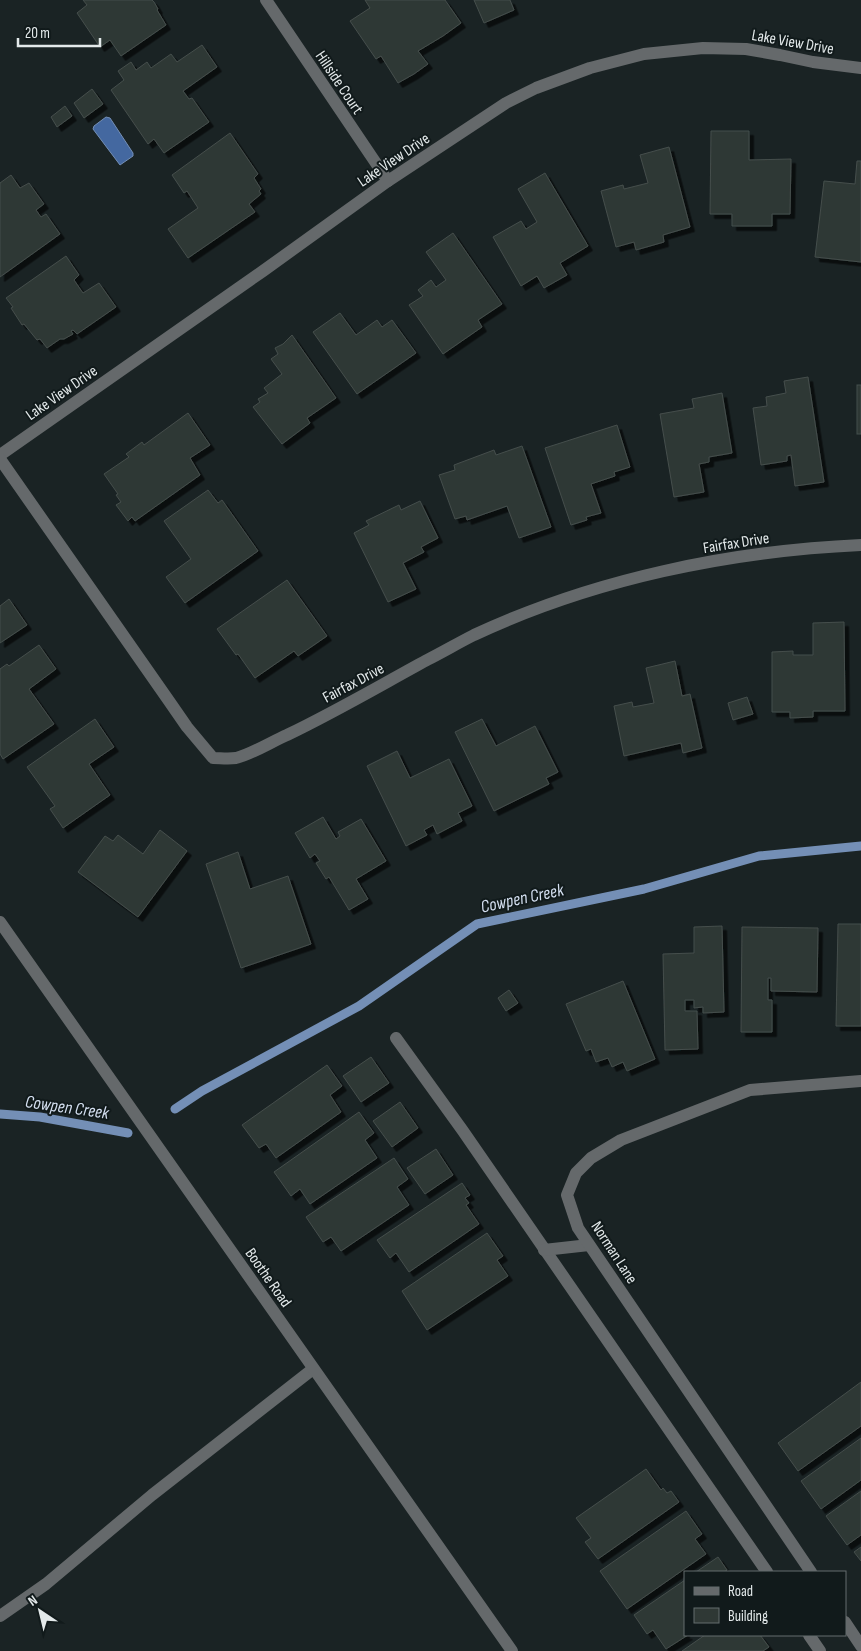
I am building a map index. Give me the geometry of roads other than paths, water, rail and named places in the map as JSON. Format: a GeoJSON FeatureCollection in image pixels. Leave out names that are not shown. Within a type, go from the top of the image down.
{"type":"FeatureCollection","features":[{"type":"Feature","properties":{"kind":"street","name":"Hillside Court"},"geometry":{"type":"LineString","coordinates":[[266,0],[388,181]]}},
{"type":"Feature","properties":{"kind":"street","name":"Lake View Drive"},"geometry":{"type":"LineString","coordinates":[[0,455],[388,181],[506,103],[536,88],[590,68],[644,54],[703,48],[746,49],[813,62],[861,68]]}},
{"type":"Feature","properties":{"kind":"street","name":"Fairfax Drive"},"geometry":{"type":"LineString","coordinates":[[0,459],[173,707],[213,758],[237,758],[258,749],[473,636],[527,613],[583,594],[696,564],[754,554],[814,547],[861,545]]}},
{"type":"Feature","properties":{"kind":"street","name":"Boothe Road"},"geometry":{"type":"LineString","coordinates":[[0,922],[512,1651]]}},
{"type":"Feature","properties":{"kind":"street"},"geometry":{"type":"LineString","coordinates":[[396,1038],[463,1131],[766,1571]]}},
{"type":"Feature","properties":{"kind":"street","name":"Norman Lane"},"geometry":{"type":"LineString","coordinates":[[810,1571],[578,1228],[567,1195],[576,1173],[591,1158],[621,1140],[750,1090],[861,1081]]}},
{"type":"Feature","properties":{"kind":"street"},"geometry":{"type":"LineString","coordinates":[[544,1250],[590,1245]]}},
{"type":"Feature","properties":{"kind":"street"},"geometry":{"type":"LineString","coordinates":[[0,1616],[46,1584],[152,1495],[313,1369]]}},
{"type":"Feature","properties":{"kind":"street"},"geometry":{"type":"LineString","coordinates":[[846,1624],[861,1646]]}},
{"type":"Feature","properties":{"kind":"street"},"geometry":{"type":"LineString","coordinates":[[810,1636],[820,1651]]}},
{"type":"Feature","properties":{"kind":"water"},"geometry":{"type":"Polygon","coordinates":[[[106,117],[110,118],[133,153],[133,156],[120,165],[93,129],[94,126],[106,117]]]}},
{"type":"Feature","properties":{"kind":"waterway","name":"Cowpen Creek"},"geometry":{"type":"LineString","coordinates":[[175,1109],[202,1091],[359,1006],[477,924],[644,889],[759,856],[861,846]]}},
{"type":"Feature","properties":{"kind":"waterway","name":"Cowpen Creek"},"geometry":{"type":"LineString","coordinates":[[0,1114],[40,1117],[128,1133]]}}]}
